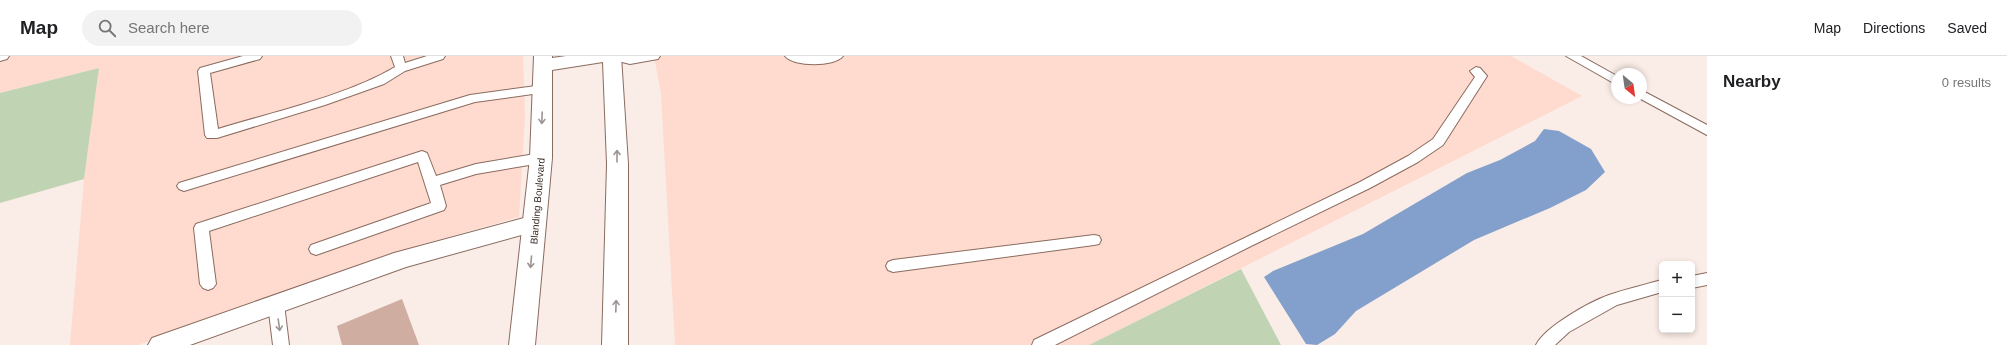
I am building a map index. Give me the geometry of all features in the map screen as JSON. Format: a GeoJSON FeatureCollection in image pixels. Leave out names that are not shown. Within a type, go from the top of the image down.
{"type":"FeatureCollection","features":[{"type":"Feature","properties":{"kind":"main road"},"geometry":{"type":"LineString","coordinates":[[544,61],[606,56]]}},
{"type":"Feature","properties":{"kind":"main road"},"geometry":{"type":"LineString","coordinates":[[613,56],[617,139],[618,272],[615,345]]}},
{"type":"Feature","properties":{"kind":"main road","name":"Blanding Boulevard"},"geometry":{"type":"LineString","coordinates":[[522,345],[541,158],[544,61]]}},
{"type":"Feature","properties":{"kind":"main road"},"geometry":{"type":"LineString","coordinates":[[169,344],[402,259],[534,223]]}},
{"type":"Feature","properties":{"kind":"lane"},"geometry":{"type":"LineString","coordinates":[[256,56],[204,71],[212,135],[321,102],[380,81],[399,62],[439,56]]}},
{"type":"Feature","properties":{"kind":"lane"},"geometry":{"type":"LineString","coordinates":[[613,56],[630,60],[654,56]]}},
{"type":"Feature","properties":{"kind":"lane"},"geometry":{"type":"LineString","coordinates":[[791,56],[801,60],[815,61],[837,56]]}},
{"type":"Feature","properties":{"kind":"lane"},"geometry":{"type":"LineString","coordinates":[[1572,56],[1611,78]]}},
{"type":"Feature","properties":{"kind":"lane"},"geometry":{"type":"LineString","coordinates":[[1040,345],[1246,242],[1365,185],[1413,159],[1438,142],[1481,76],[1476,71]]}},
{"type":"Feature","properties":{"kind":"lane"},"geometry":{"type":"LineString","coordinates":[[184,186],[474,98],[543,89]]}},
{"type":"Feature","properties":{"kind":"lane"},"geometry":{"type":"LineString","coordinates":[[1647,97],[1707,131]]}},
{"type":"Feature","properties":{"kind":"lane"},"geometry":{"type":"LineString","coordinates":[[208,284],[201,228],[422,156],[439,206],[316,249]]}},
{"type":"Feature","properties":{"kind":"lane"},"geometry":{"type":"LineString","coordinates":[[432,182],[476,169],[541,158]]}},
{"type":"Feature","properties":{"kind":"lane"},"geometry":{"type":"LineString","coordinates":[[893,266],[1094,240]]}},
{"type":"Feature","properties":{"kind":"lane"},"geometry":{"type":"LineString","coordinates":[[1695,282],[1707,280]]}},
{"type":"Feature","properties":{"kind":"lane"},"geometry":{"type":"LineString","coordinates":[[1544,345],[1563,327],[1612,300],[1659,287]]}},
{"type":"Feature","properties":{"kind":"lane"},"geometry":{"type":"LineString","coordinates":[[276,304],[281,345]]}},
{"type":"Feature","properties":{"kind":"shaded area"},"geometry":{"type":"Polygon","coordinates":[[[0,56],[523,56],[525,116],[519,217],[420,245],[138,345],[70,345],[84,179],[99,68],[0,93],[0,56]]]}},
{"type":"Feature","properties":{"kind":"shaded area"},"geometry":{"type":"Polygon","coordinates":[[[654,56],[1511,56],[1582,96],[1089,345],[675,345],[661,94],[654,56]]]}},
{"type":"Feature","properties":{"kind":"green space"},"geometry":{"type":"Polygon","coordinates":[[[99,68],[84,179],[0,203],[0,93],[99,68]]]}},
{"type":"Feature","properties":{"kind":"green space"},"geometry":{"type":"Polygon","coordinates":[[[1241,269],[1281,345],[1089,345],[1241,269]]]}},
{"type":"Feature","properties":{"kind":"water"},"geometry":{"type":"Polygon","coordinates":[[[1544,129],[1559,131],[1591,149],[1605,172],[1586,190],[1550,208],[1474,240],[1356,311],[1335,334],[1317,345],[1306,344],[1264,277],[1273,271],[1363,234],[1467,173],[1500,160],[1535,141],[1544,129]]]}},
{"type":"Feature","properties":{"kind":"building"},"geometry":{"type":"Polygon","coordinates":[[[402,299],[419,345],[342,345],[337,326],[402,299]]]}}]}
